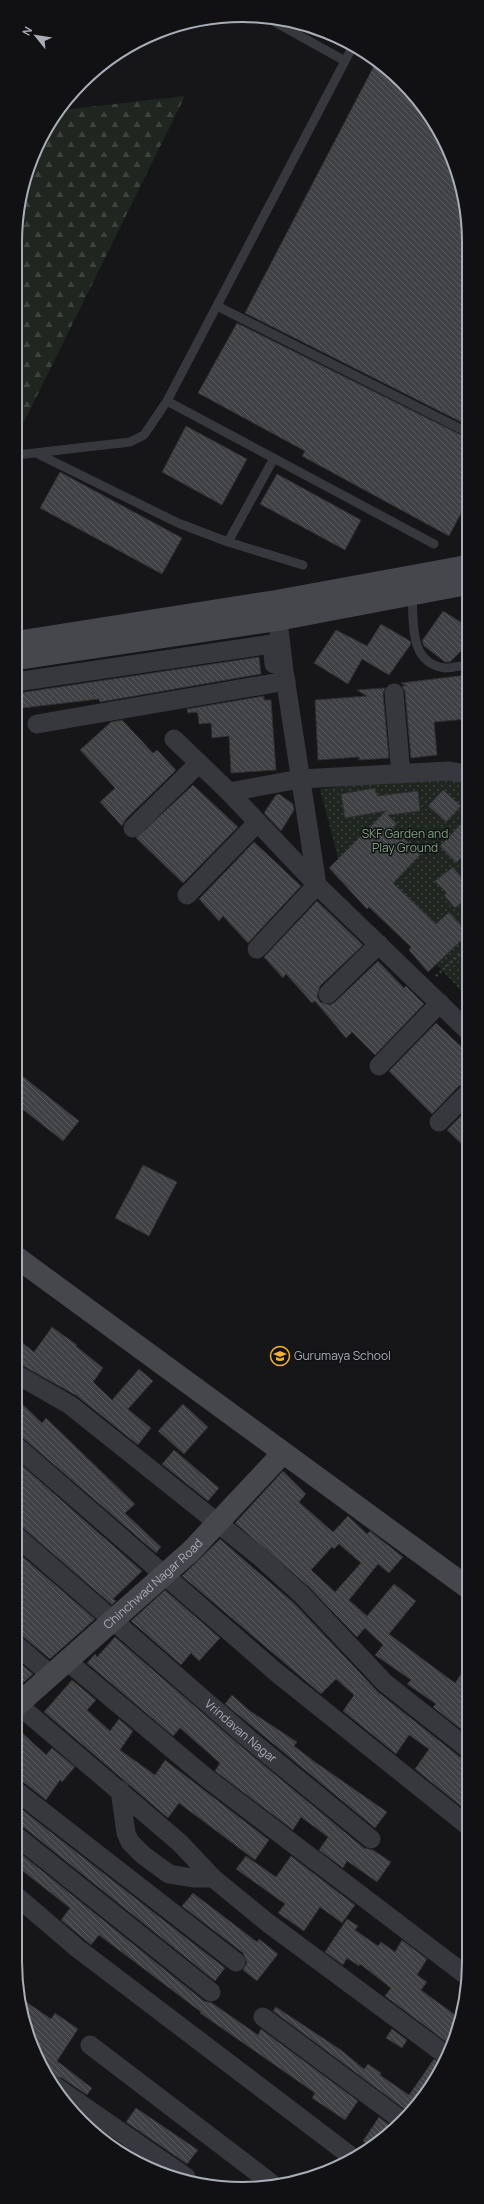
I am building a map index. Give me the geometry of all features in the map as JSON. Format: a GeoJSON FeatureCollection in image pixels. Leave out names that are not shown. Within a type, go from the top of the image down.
{"type":"FeatureCollection","features":[{"type":"Feature","properties":{"kind":"street"},"geometry":{"type":"LineString","coordinates":[[22,658],[276,611],[462,567]]}},
{"type":"Feature","properties":{"kind":"street"},"geometry":{"type":"LineString","coordinates":[[22,641],[412,594],[462,585]]}},
{"type":"Feature","properties":{"kind":"street"},"geometry":{"type":"LineString","coordinates":[[276,611],[280,677]]}},
{"type":"Feature","properties":{"kind":"street"},"geometry":{"type":"LineString","coordinates":[[22,681],[272,644],[300,779],[317,885]]}},
{"type":"Feature","properties":{"kind":"street"},"geometry":{"type":"LineString","coordinates":[[37,724],[97,714],[280,677]]}},
{"type":"Feature","properties":{"kind":"street"},"geometry":{"type":"LineString","coordinates":[[394,693],[401,774]]}},
{"type":"Feature","properties":{"kind":"street"},"geometry":{"type":"LineString","coordinates":[[174,739],[229,792],[317,885],[462,1025]]}},
{"type":"Feature","properties":{"kind":"street"},"geometry":{"type":"LineString","coordinates":[[133,828],[199,763]]}},
{"type":"Feature","properties":{"kind":"street"},"geometry":{"type":"LineString","coordinates":[[229,792],[300,779],[449,771],[462,773]]}},
{"type":"Feature","properties":{"kind":"street"},"geometry":{"type":"LineString","coordinates":[[187,895],[258,823]]}},
{"type":"Feature","properties":{"kind":"street"},"geometry":{"type":"LineString","coordinates":[[257,949],[317,885]]}},
{"type":"Feature","properties":{"kind":"street"},"geometry":{"type":"LineString","coordinates":[[328,994],[379,944]]}},
{"type":"Feature","properties":{"kind":"street"},"geometry":{"type":"LineString","coordinates":[[379,1066],[440,1003]]}},
{"type":"Feature","properties":{"kind":"street"},"geometry":{"type":"LineString","coordinates":[[439,1122],[462,1099]]}},
{"type":"Feature","properties":{"kind":"street"},"geometry":{"type":"LineString","coordinates":[[22,1260],[462,1583]]}},
{"type":"Feature","properties":{"kind":"street"},"geometry":{"type":"LineString","coordinates":[[22,1377],[70,1405],[218,1522],[302,1595],[385,1683],[462,1744]]}},
{"type":"Feature","properties":{"kind":"street"},"geometry":{"type":"LineString","coordinates":[[22,1451],[162,1576],[277,1673],[462,1821]]}},
{"type":"Feature","properties":{"kind":"street","name":"Chinchwad Nagar Road"},"geometry":{"type":"LineString","coordinates":[[22,1700],[191,1552],[283,1453]]}},
{"type":"Feature","properties":{"kind":"street","name":"Vrindavan Nagar"},"geometry":{"type":"LineString","coordinates":[[22,1540],[112,1621],[249,1739],[371,1839]]}},
{"type":"Feature","properties":{"kind":"street"},"geometry":{"type":"LineString","coordinates":[[22,1650],[51,1675]]}},
{"type":"Feature","properties":{"kind":"street"},"geometry":{"type":"LineString","coordinates":[[67,1661],[208,1779],[462,1972]]}},
{"type":"Feature","properties":{"kind":"street"},"geometry":{"type":"LineString","coordinates":[[22,1710],[120,1790],[180,1843],[213,1878],[268,1923],[442,2052]]}},
{"type":"Feature","properties":{"kind":"street"},"geometry":{"type":"LineString","coordinates":[[120,1790],[126,1833],[130,1842],[143,1855],[168,1874],[193,1878],[213,1878]]}},
{"type":"Feature","properties":{"kind":"street"},"geometry":{"type":"LineString","coordinates":[[22,1795],[236,1962]]}},
{"type":"Feature","properties":{"kind":"street"},"geometry":{"type":"LineString","coordinates":[[22,1840],[211,1992]]}},
{"type":"Feature","properties":{"kind":"street"},"geometry":{"type":"LineString","coordinates":[[22,1901],[77,1948],[349,2155]]}},
{"type":"Feature","properties":{"kind":"street"},"geometry":{"type":"LineString","coordinates":[[263,2017],[398,2118]]}},
{"type":"Feature","properties":{"kind":"street"},"geometry":{"type":"LineString","coordinates":[[90,2045],[268,2180]]}},
{"type":"Feature","properties":{"kind":"street"},"geometry":{"type":"LineString","coordinates":[[65,2093],[181,2174]]}},
{"type":"Feature","properties":{"kind":"lane"},"geometry":{"type":"LineString","coordinates":[[281,25],[345,61]]}},
{"type":"Feature","properties":{"kind":"lane"},"geometry":{"type":"LineString","coordinates":[[22,454],[130,442],[144,435],[158,417],[167,401],[351,50]]}},
{"type":"Feature","properties":{"kind":"lane"},"geometry":{"type":"LineString","coordinates":[[216,306],[462,429]]}},
{"type":"Feature","properties":{"kind":"lane"},"geometry":{"type":"LineString","coordinates":[[167,401],[434,544]]}},
{"type":"Feature","properties":{"kind":"lane"},"geometry":{"type":"LineString","coordinates":[[36,453],[158,515],[228,542],[303,565]]}},
{"type":"Feature","properties":{"kind":"lane"},"geometry":{"type":"LineString","coordinates":[[228,542],[274,458]]}},
{"type":"Feature","properties":{"kind":"lane"},"geometry":{"type":"LineString","coordinates":[[412,594],[416,645],[421,656],[431,664],[446,668],[462,666]]}},
{"type":"Feature","properties":{"kind":"path"},"geometry":{"type":"LineString","coordinates":[[89,670],[97,714]]}},
{"type":"Feature","properties":{"kind":"path"},"geometry":{"type":"LineString","coordinates":[[424,988],[462,953]]}},
{"type":"Feature","properties":{"kind":"green space"},"geometry":{"type":"Polygon","coordinates":[[[185,96],[24,422],[22,422],[22,228],[24,213],[29,185],[39,158],[51,132],[66,110],[185,96]]]}},
{"type":"Feature","properties":{"kind":"green space","name":"SKF Garden and Play Ground"},"geometry":{"type":"Polygon","coordinates":[[[462,772],[462,992],[338,858],[320,789],[462,772]]]}},
{"type":"Feature","properties":{"kind":"building"},"geometry":{"type":"Polygon","coordinates":[[[374,66],[398,86],[417,108],[433,132],[455,185],[462,228],[462,422],[245,313],[374,66]]]}},
{"type":"Feature","properties":{"kind":"building"},"geometry":{"type":"Polygon","coordinates":[[[237,323],[462,436],[462,511],[449,536],[302,456],[305,451],[198,393],[237,323]]]}},
{"type":"Feature","properties":{"kind":"building"},"geometry":{"type":"Polygon","coordinates":[[[186,426],[247,459],[222,505],[162,472],[186,426]]]}},
{"type":"Feature","properties":{"kind":"building"},"geometry":{"type":"Polygon","coordinates":[[[60,472],[182,538],[162,574],[40,508],[60,472]]]}},
{"type":"Feature","properties":{"kind":"building"},"geometry":{"type":"Polygon","coordinates":[[[277,474],[361,520],[345,550],[260,504],[277,474]]]}},
{"type":"Feature","properties":{"kind":"building"},"geometry":{"type":"Polygon","coordinates":[[[443,611],[462,623],[462,650],[450,662],[445,662],[424,646],[422,641],[443,611]]]}},
{"type":"Feature","properties":{"kind":"building"},"geometry":{"type":"Polygon","coordinates":[[[381,624],[410,641],[411,644],[389,675],[362,659],[348,684],[314,663],[336,630],[367,646],[381,624]]]}},
{"type":"Feature","properties":{"kind":"building"},"geometry":{"type":"Polygon","coordinates":[[[259,657],[261,674],[100,702],[99,699],[22,708],[22,693],[259,657]]]}},
{"type":"Feature","properties":{"kind":"building"},"geometry":{"type":"Polygon","coordinates":[[[462,676],[462,719],[434,722],[437,755],[411,758],[405,692],[402,686],[406,686],[401,683],[462,676]]]}},
{"type":"Feature","properties":{"kind":"building"},"geometry":{"type":"Polygon","coordinates":[[[385,688],[383,694],[389,758],[359,760],[359,757],[318,760],[315,700],[367,696],[357,690],[385,688]]]}},
{"type":"Feature","properties":{"kind":"building"},"geometry":{"type":"Polygon","coordinates":[[[264,696],[264,700],[271,700],[276,770],[231,773],[229,736],[212,738],[211,723],[199,724],[198,714],[196,712],[188,713],[187,709],[264,696]]]}},
{"type":"Feature","properties":{"kind":"building"},"geometry":{"type":"Polygon","coordinates":[[[122,720],[153,753],[157,750],[176,770],[125,820],[122,826],[100,802],[115,788],[80,750],[111,722],[122,720]]]}},
{"type":"Feature","properties":{"kind":"building"},"geometry":{"type":"Polygon","coordinates":[[[193,785],[238,827],[183,883],[136,838],[193,785]]]}},
{"type":"Feature","properties":{"kind":"building"},"geometry":{"type":"Polygon","coordinates":[[[375,788],[377,796],[418,791],[420,811],[388,815],[397,824],[393,828],[421,854],[393,883],[436,924],[449,912],[462,926],[462,940],[428,972],[409,950],[411,947],[369,907],[367,909],[329,868],[386,811],[345,818],[341,794],[375,788]]]}},
{"type":"Feature","properties":{"kind":"building"},"geometry":{"type":"Polygon","coordinates":[[[443,790],[461,806],[446,822],[428,806],[443,790]]]}},
{"type":"Feature","properties":{"kind":"building"},"geometry":{"type":"Polygon","coordinates":[[[279,794],[293,804],[294,810],[281,831],[264,813],[276,795],[279,794]]]}},
{"type":"Feature","properties":{"kind":"building"},"geometry":{"type":"Polygon","coordinates":[[[462,823],[462,857],[456,863],[440,846],[462,823]]]}},
{"type":"Feature","properties":{"kind":"building"},"geometry":{"type":"Polygon","coordinates":[[[254,842],[301,886],[248,943],[223,916],[219,921],[199,899],[254,842]]]}},
{"type":"Feature","properties":{"kind":"building"},"geometry":{"type":"Polygon","coordinates":[[[453,867],[462,878],[462,902],[455,908],[444,895],[447,893],[435,881],[453,867]]]}},
{"type":"Feature","properties":{"kind":"building"},"geometry":{"type":"Polygon","coordinates":[[[317,901],[363,945],[320,986],[317,996],[320,1002],[330,1005],[335,1002],[378,961],[404,988],[406,986],[424,1004],[375,1055],[352,1032],[346,1038],[315,1001],[312,1003],[286,974],[283,978],[264,957],[317,901]]]}},
{"type":"Feature","properties":{"kind":"building"},"geometry":{"type":"Polygon","coordinates":[[[436,1023],[462,1047],[462,1085],[459,1086],[432,1114],[389,1071],[436,1023]]]}},
{"type":"Feature","properties":{"kind":"building"},"geometry":{"type":"Polygon","coordinates":[[[22,1076],[79,1121],[63,1141],[22,1109],[22,1076]]]}},
{"type":"Feature","properties":{"kind":"building"},"geometry":{"type":"Polygon","coordinates":[[[462,1115],[462,1144],[447,1130],[462,1115]]]}},
{"type":"Feature","properties":{"kind":"building"},"geometry":{"type":"Polygon","coordinates":[[[143,1165],[177,1182],[149,1236],[115,1218],[143,1165]]]}},
{"type":"Feature","properties":{"kind":"building"},"geometry":{"type":"Polygon","coordinates":[[[52,1327],[77,1345],[76,1346],[103,1368],[93,1382],[112,1400],[139,1369],[153,1381],[128,1409],[151,1428],[138,1445],[77,1396],[22,1365],[22,1343],[34,1352],[52,1327]]]}},
{"type":"Feature","properties":{"kind":"building"},"geometry":{"type":"Polygon","coordinates":[[[22,1404],[42,1423],[46,1418],[135,1504],[125,1513],[161,1547],[156,1553],[23,1438],[22,1404]]]}},
{"type":"Feature","properties":{"kind":"building"},"geometry":{"type":"Polygon","coordinates":[[[183,1404],[208,1427],[184,1454],[158,1431],[183,1404]]]}},
{"type":"Feature","properties":{"kind":"building"},"geometry":{"type":"Polygon","coordinates":[[[174,1450],[219,1488],[208,1501],[162,1464],[174,1450]]]}},
{"type":"Feature","properties":{"kind":"building"},"geometry":{"type":"Polygon","coordinates":[[[22,1465],[142,1571],[113,1599],[116,1601],[112,1605],[22,1527],[22,1465]]]}},
{"type":"Feature","properties":{"kind":"building"},"geometry":{"type":"Polygon","coordinates":[[[283,1471],[306,1494],[299,1502],[333,1532],[348,1516],[367,1534],[370,1531],[403,1557],[389,1573],[378,1564],[349,1600],[367,1616],[394,1584],[416,1601],[389,1634],[455,1683],[462,1673],[462,1730],[433,1707],[436,1704],[407,1684],[411,1680],[375,1655],[383,1645],[365,1628],[357,1637],[309,1587],[235,1523],[283,1471]],[[339,1544],[334,1549],[332,1547],[311,1570],[335,1592],[361,1563],[339,1544]]]}},
{"type":"Feature","properties":{"kind":"building"},"geometry":{"type":"Polygon","coordinates":[[[220,1539],[294,1603],[378,1692],[462,1758],[462,1807],[415,1769],[429,1749],[409,1735],[396,1754],[343,1711],[354,1695],[336,1679],[321,1694],[182,1576],[220,1539]]]}},
{"type":"Feature","properties":{"kind":"building"},"geometry":{"type":"Polygon","coordinates":[[[22,1556],[95,1619],[50,1659],[22,1636],[22,1556]]]}},
{"type":"Feature","properties":{"kind":"building"},"geometry":{"type":"Polygon","coordinates":[[[165,1590],[220,1638],[199,1661],[191,1653],[181,1665],[131,1621],[165,1590]]]}},
{"type":"Feature","properties":{"kind":"building"},"geometry":{"type":"Polygon","coordinates":[[[115,1637],[242,1747],[364,1848],[373,1850],[391,1862],[377,1882],[347,1861],[343,1868],[319,1850],[328,1837],[301,1817],[293,1830],[215,1771],[220,1763],[180,1728],[173,1736],[87,1663],[95,1654],[97,1657],[115,1637]]]}},
{"type":"Feature","properties":{"kind":"building"},"geometry":{"type":"Polygon","coordinates":[[[22,1665],[33,1674],[22,1684],[22,1665]]]}},
{"type":"Feature","properties":{"kind":"building"},"geometry":{"type":"Polygon","coordinates":[[[72,1680],[96,1700],[87,1710],[110,1731],[119,1719],[133,1731],[120,1750],[155,1775],[165,1760],[269,1840],[255,1860],[179,1803],[168,1818],[44,1712],[72,1680]]]}},
{"type":"Feature","properties":{"kind":"building"},"geometry":{"type":"Polygon","coordinates":[[[232,1695],[250,1711],[297,1742],[294,1746],[315,1762],[387,1812],[375,1828],[225,1704],[232,1695]]]}},
{"type":"Feature","properties":{"kind":"building"},"geometry":{"type":"Polygon","coordinates":[[[22,1733],[46,1755],[52,1748],[75,1767],[62,1782],[60,1780],[46,1800],[22,1781],[22,1733]]]}},
{"type":"Feature","properties":{"kind":"building"},"geometry":{"type":"Polygon","coordinates":[[[22,1809],[225,1968],[215,1981],[22,1826],[22,1809]]]}},
{"type":"Feature","properties":{"kind":"building"},"geometry":{"type":"Polygon","coordinates":[[[22,1855],[204,2001],[212,2003],[258,2035],[261,2029],[358,2101],[345,2120],[312,2098],[315,2093],[200,2013],[201,2012],[99,1935],[91,1945],[61,1920],[70,1908],[22,1870],[22,1855]]]}},
{"type":"Feature","properties":{"kind":"building"},"geometry":{"type":"Polygon","coordinates":[[[246,1856],[276,1877],[291,1856],[355,1905],[342,1923],[320,1907],[304,1931],[278,1913],[285,1904],[236,1869],[246,1856]]]}},
{"type":"Feature","properties":{"kind":"building"},"geometry":{"type":"Polygon","coordinates":[[[193,1893],[257,1942],[259,1939],[278,1954],[257,1981],[243,1970],[247,1963],[243,1953],[182,1906],[193,1893]]]}},
{"type":"Feature","properties":{"kind":"building"},"geometry":{"type":"Polygon","coordinates":[[[347,1919],[358,1926],[355,1930],[378,1946],[381,1942],[395,1952],[402,1940],[427,1959],[417,1975],[427,1982],[421,1990],[456,2015],[446,2042],[385,1996],[391,1988],[360,1964],[359,1966],[347,1958],[343,1965],[325,1952],[347,1919]]]}},
{"type":"Feature","properties":{"kind":"building"},"geometry":{"type":"Polygon","coordinates":[[[25,2001],[51,2019],[55,2013],[78,2029],[57,2061],[92,2088],[87,2095],[62,2078],[54,2077],[51,2072],[34,2033],[25,2001]]]}},
{"type":"Feature","properties":{"kind":"building"},"geometry":{"type":"Polygon","coordinates":[[[276,2007],[341,2050],[364,2069],[368,2064],[381,2073],[380,2075],[409,2095],[434,2059],[438,2062],[433,2072],[417,2096],[405,2109],[273,2011],[276,2007]]]}},
{"type":"Feature","properties":{"kind":"building"},"geometry":{"type":"Polygon","coordinates":[[[392,2029],[407,2040],[402,2048],[386,2038],[392,2029]]]}},
{"type":"Feature","properties":{"kind":"building"},"geometry":{"type":"Polygon","coordinates":[[[136,2108],[198,2150],[187,2164],[126,2122],[136,2108]]]}},
{"type":"Feature","properties":{"kind":"building"},"geometry":{"type":"Polygon","coordinates":[[[379,2117],[389,2125],[366,2143],[363,2141],[379,2117]]]}},
{"type":"Feature","properties":{"kind":"place","name":"Gurumaya School"},"geometry":{"type":"Point","coordinates":[280,1356]}}]}
